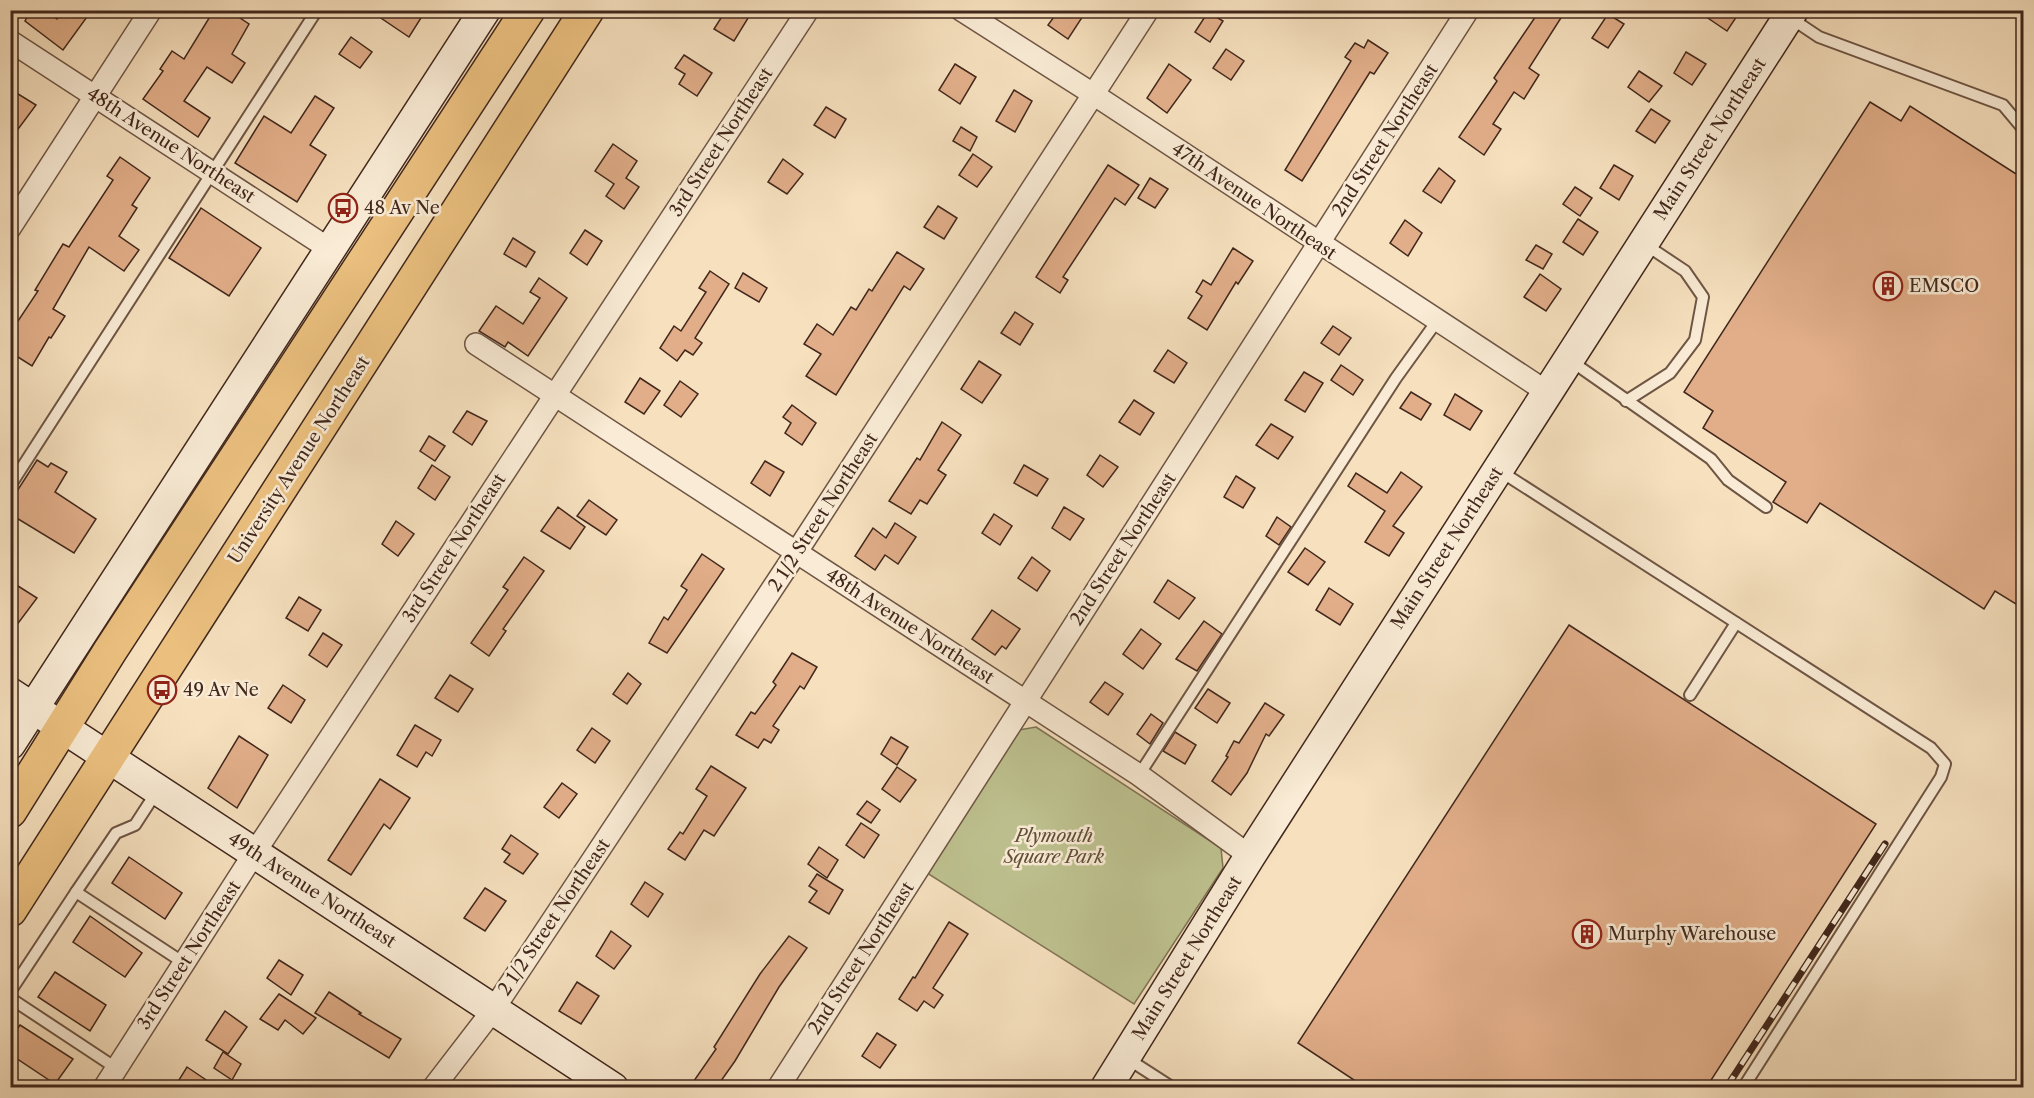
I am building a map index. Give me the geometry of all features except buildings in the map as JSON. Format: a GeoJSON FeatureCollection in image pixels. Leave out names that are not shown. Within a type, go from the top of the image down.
{"type":"FeatureCollection","features":[{"type":"Feature","properties":{"kind":"main road","name":"University Avenue Northeast"},"geometry":{"type":"LineString","coordinates":[[10,910],[86,742],[528,10]]}},
{"type":"Feature","properties":{"kind":"main road","name":"University Avenue Northeast"},"geometry":{"type":"LineString","coordinates":[[10,811],[86,742],[587,10]]}},
{"type":"Feature","properties":{"kind":"street"},"geometry":{"type":"LineString","coordinates":[[10,228],[151,10]]}},
{"type":"Feature","properties":{"kind":"street"},"geometry":{"type":"LineString","coordinates":[[10,744],[22,701],[331,250],[485,10]]}},
{"type":"Feature","properties":{"kind":"street","name":"3rd Street Northeast"},"geometry":{"type":"LineString","coordinates":[[104,1088],[255,852],[808,10]]}},
{"type":"Feature","properties":{"kind":"street","name":"47th Avenue Northeast"},"geometry":{"type":"LineString","coordinates":[[961,10],[1547,392]]}},
{"type":"Feature","properties":{"kind":"street","name":"2 1/2 Street Northeast"},"geometry":{"type":"LineString","coordinates":[[433,1088],[492,1010],[796,553],[1148,10]]}},
{"type":"Feature","properties":{"kind":"street","name":"2nd Street Northeast"},"geometry":{"type":"LineString","coordinates":[[778,1088],[1468,10]]}},
{"type":"Feature","properties":{"kind":"street","name":"Main Street Northeast"},"geometry":{"type":"LineString","coordinates":[[1106,1088],[1250,856],[1791,14]]}},
{"type":"Feature","properties":{"kind":"street","name":"48th Avenue Northeast"},"geometry":{"type":"LineString","coordinates":[[10,41],[331,250]]}},
{"type":"Feature","properties":{"kind":"street","name":"48th Avenue Northeast"},"geometry":{"type":"LineString","coordinates":[[476,344],[1139,775],[1250,856]]}},
{"type":"Feature","properties":{"kind":"street","name":"49th Avenue Northeast"},"geometry":{"type":"LineString","coordinates":[[22,701],[613,1088]]}},
{"type":"Feature","properties":{"kind":"lane"},"geometry":{"type":"LineString","coordinates":[[10,486],[317,10]]}},
{"type":"Feature","properties":{"kind":"lane"},"geometry":{"type":"LineString","coordinates":[[1791,14],[1819,36],[2003,105],[2024,130]]}},
{"type":"Feature","properties":{"kind":"lane"},"geometry":{"type":"LineString","coordinates":[[1626,401],[1670,373],[1695,340],[1703,297],[1685,271],[1643,243]]}},
{"type":"Feature","properties":{"kind":"lane"},"geometry":{"type":"LineString","coordinates":[[1139,775],[1396,378],[1437,321]]}},
{"type":"Feature","properties":{"kind":"lane"},"geometry":{"type":"LineString","coordinates":[[1568,359],[1711,459],[1728,480],[1766,507]]}},
{"type":"Feature","properties":{"kind":"lane"},"geometry":{"type":"LineString","coordinates":[[1497,470],[1931,748],[1945,764],[1941,777],[1743,1088]]}},
{"type":"Feature","properties":{"kind":"lane"},"geometry":{"type":"LineString","coordinates":[[1690,695],[1736,623]]}},
{"type":"Feature","properties":{"kind":"lane"},"geometry":{"type":"LineString","coordinates":[[10,992],[116,833],[135,825],[158,789]]}},
{"type":"Feature","properties":{"kind":"lane"},"geometry":{"type":"LineString","coordinates":[[76,892],[184,963]]}},
{"type":"Feature","properties":{"kind":"lane"},"geometry":{"type":"LineString","coordinates":[[10,998],[116,1068]]}},
{"type":"Feature","properties":{"kind":"lane"},"geometry":{"type":"LineString","coordinates":[[1125,1057],[1173,1088]]}},
{"type":"Feature","properties":{"kind":"green space","name":"Plymouth Square Park"},"geometry":{"type":"Polygon","coordinates":[[[1036,727],[1221,848],[1223,868],[1134,1004],[927,873],[1019,730],[1036,727]]]}},
{"type":"Feature","properties":{"kind":"railway"},"geometry":{"type":"LineString","coordinates":[[1726,1088],[1885,844]]}},
{"type":"Feature","properties":{"kind":"place","name":"48 Av Ne"},"geometry":{"type":"Point","coordinates":[343,208]}},
{"type":"Feature","properties":{"kind":"place","name":"EMSCO"},"geometry":{"type":"Point","coordinates":[1888,286]}},
{"type":"Feature","properties":{"kind":"place","name":"49 Av Ne"},"geometry":{"type":"Point","coordinates":[162,690]}},
{"type":"Feature","properties":{"kind":"place","name":"Murphy Warehouse"},"geometry":{"type":"Point","coordinates":[1587,934]}}]}
